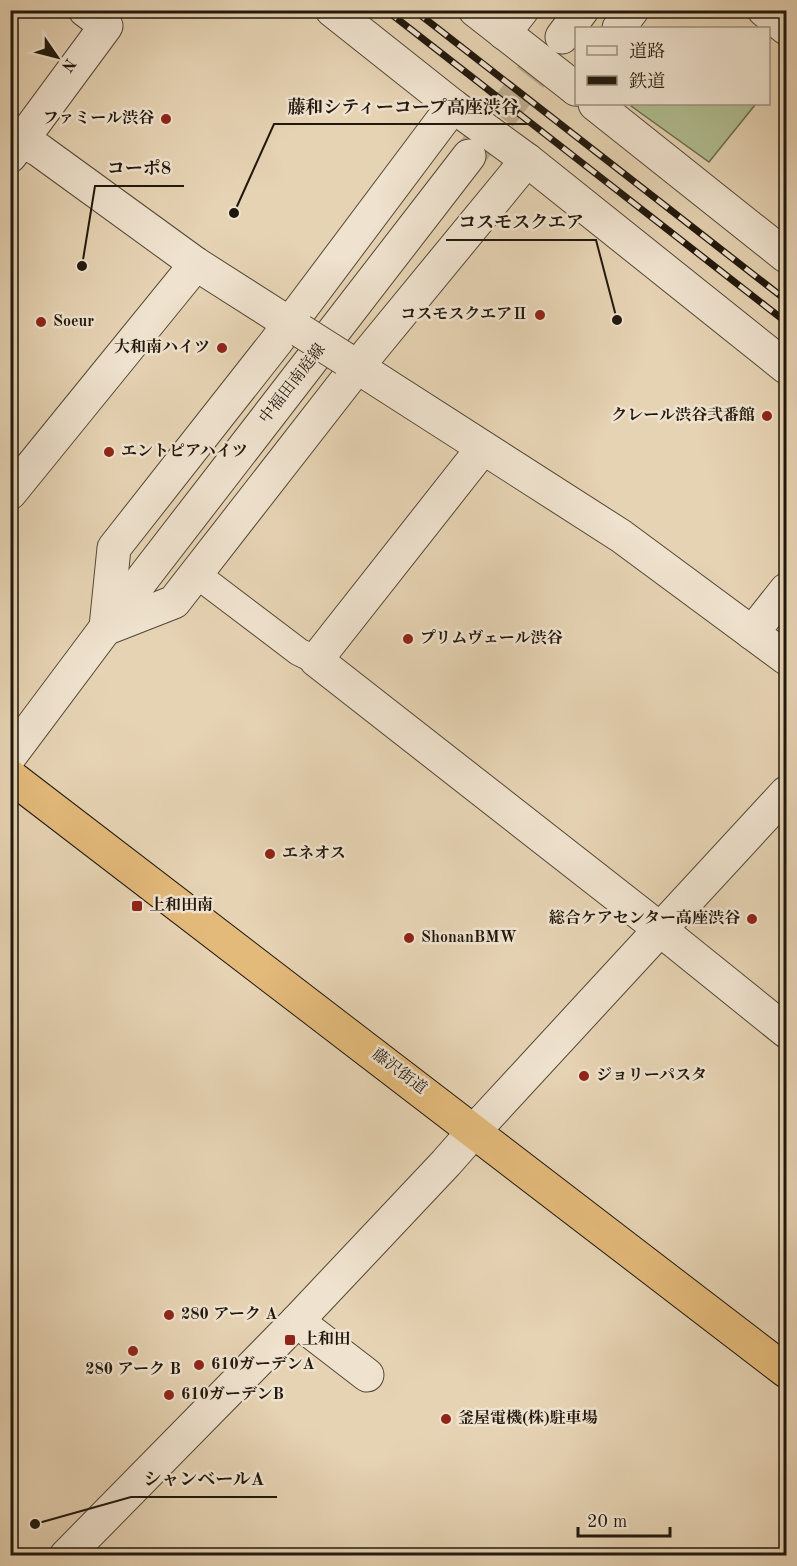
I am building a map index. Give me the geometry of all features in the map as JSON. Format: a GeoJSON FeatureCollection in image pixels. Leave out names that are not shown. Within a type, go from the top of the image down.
{"type":"FeatureCollection","features":[{"type":"Feature","properties":{"kind":"highway","name":"藤沢街道"},"geometry":{"type":"LineString","coordinates":[[10,776],[786,1369]]}},
{"type":"Feature","properties":{"kind":"street"},"geometry":{"type":"LineString","coordinates":[[85,10],[106,26],[14,144],[39,150],[196,264],[621,536],[786,658]]}},
{"type":"Feature","properties":{"kind":"street"},"geometry":{"type":"LineString","coordinates":[[332,10],[453,106],[526,160],[786,367]]}},
{"type":"Feature","properties":{"kind":"street"},"geometry":{"type":"LineString","coordinates":[[475,10],[513,22],[575,88]]}},
{"type":"Feature","properties":{"kind":"street"},"geometry":{"type":"LineString","coordinates":[[562,37],[582,10]]}},
{"type":"Feature","properties":{"kind":"street"},"geometry":{"type":"LineString","coordinates":[[620,27],[632,10]]}},
{"type":"Feature","properties":{"kind":"street"},"geometry":{"type":"LineString","coordinates":[[764,10],[786,28]]}},
{"type":"Feature","properties":{"kind":"street"},"geometry":{"type":"LineString","coordinates":[[596,105],[780,242]]}},
{"type":"Feature","properties":{"kind":"street"},"geometry":{"type":"LineString","coordinates":[[453,106],[295,327],[114,548],[105,629],[174,602],[351,363],[526,160]]}},
{"type":"Feature","properties":{"kind":"street","name":"中福田南庭線"},"geometry":{"type":"LineString","coordinates":[[10,756],[469,156]]}},
{"type":"Feature","properties":{"kind":"street"},"geometry":{"type":"LineString","coordinates":[[10,494],[196,264]]}},
{"type":"Feature","properties":{"kind":"street"},"geometry":{"type":"LineString","coordinates":[[316,660],[483,448]]}},
{"type":"Feature","properties":{"kind":"street"},"geometry":{"type":"LineString","coordinates":[[208,583],[299,652],[316,660],[786,1031]]}},
{"type":"Feature","properties":{"kind":"street"},"geometry":{"type":"LineString","coordinates":[[752,633],[786,590]]}},
{"type":"Feature","properties":{"kind":"street"},"geometry":{"type":"LineString","coordinates":[[66,1556],[297,1321],[446,1163],[786,793]]}},
{"type":"Feature","properties":{"kind":"street"},"geometry":{"type":"LineString","coordinates":[[297,1321],[367,1375]]}},
{"type":"Feature","properties":{"kind":"green space"},"geometry":{"type":"Polygon","coordinates":[[[632,105],[755,105],[709,162],[632,105]]]}},
{"type":"Feature","properties":{"kind":"tunnel"},"geometry":{"type":"LineString","coordinates":[[470,155],[560,39]]}},
{"type":"Feature","properties":{"kind":"railway"},"geometry":{"type":"LineString","coordinates":[[386,10],[786,322]]}},
{"type":"Feature","properties":{"kind":"railway"},"geometry":{"type":"LineString","coordinates":[[414,10],[786,300]]}},
{"type":"Feature","properties":{"kind":"place","name":"ファミール渋谷"},"geometry":{"type":"Point","coordinates":[166,119]}},
{"type":"Feature","properties":{"kind":"place","name":"藤和シティーコープ高座渋谷"},"geometry":{"type":"Point","coordinates":[234,213]}},
{"type":"Feature","properties":{"kind":"place","name":"コーポ8"},"geometry":{"type":"Point","coordinates":[82,266]}},
{"type":"Feature","properties":{"kind":"place","name":"コスモスクエアⅡ"},"geometry":{"type":"Point","coordinates":[540,315]}},
{"type":"Feature","properties":{"kind":"place","name":"コスモスクエア"},"geometry":{"type":"Point","coordinates":[617,320]}},
{"type":"Feature","properties":{"kind":"place","name":"Soeur"},"geometry":{"type":"Point","coordinates":[41,322]}},
{"type":"Feature","properties":{"kind":"place","name":"大和南ハイツ"},"geometry":{"type":"Point","coordinates":[222,348]}},
{"type":"Feature","properties":{"kind":"place","name":"クレール渋谷弐番館"},"geometry":{"type":"Point","coordinates":[767,416]}},
{"type":"Feature","properties":{"kind":"place","name":"エントピアハイツ"},"geometry":{"type":"Point","coordinates":[109,452]}},
{"type":"Feature","properties":{"kind":"place","name":"プリムヴェール渋谷"},"geometry":{"type":"Point","coordinates":[408,639]}},
{"type":"Feature","properties":{"kind":"place","name":"エネオス"},"geometry":{"type":"Point","coordinates":[270,854]}},
{"type":"Feature","properties":{"kind":"place","name":"上和田南"},"geometry":{"type":"Point","coordinates":[137,906]}},
{"type":"Feature","properties":{"kind":"place","name":"総合ケアセンター高座渋谷"},"geometry":{"type":"Point","coordinates":[752,919]}},
{"type":"Feature","properties":{"kind":"place","name":"ShonanBMW"},"geometry":{"type":"Point","coordinates":[409,938]}},
{"type":"Feature","properties":{"kind":"place","name":"ジョリーパスタ"},"geometry":{"type":"Point","coordinates":[584,1076]}},
{"type":"Feature","properties":{"kind":"place","name":"280 アーク A"},"geometry":{"type":"Point","coordinates":[169,1315]}},
{"type":"Feature","properties":{"kind":"place","name":"上和田"},"geometry":{"type":"Point","coordinates":[290,1340]}},
{"type":"Feature","properties":{"kind":"place","name":"280 アーク B"},"geometry":{"type":"Point","coordinates":[133,1351]}},
{"type":"Feature","properties":{"kind":"place","name":"610ガーデンA"},"geometry":{"type":"Point","coordinates":[199,1365]}},
{"type":"Feature","properties":{"kind":"place","name":"610ガーデンB"},"geometry":{"type":"Point","coordinates":[169,1395]}},
{"type":"Feature","properties":{"kind":"place","name":"釜屋電機(株)駐車場"},"geometry":{"type":"Point","coordinates":[446,1419]}},
{"type":"Feature","properties":{"kind":"place","name":"シャンベールA"},"geometry":{"type":"Point","coordinates":[35,1524]}}]}
